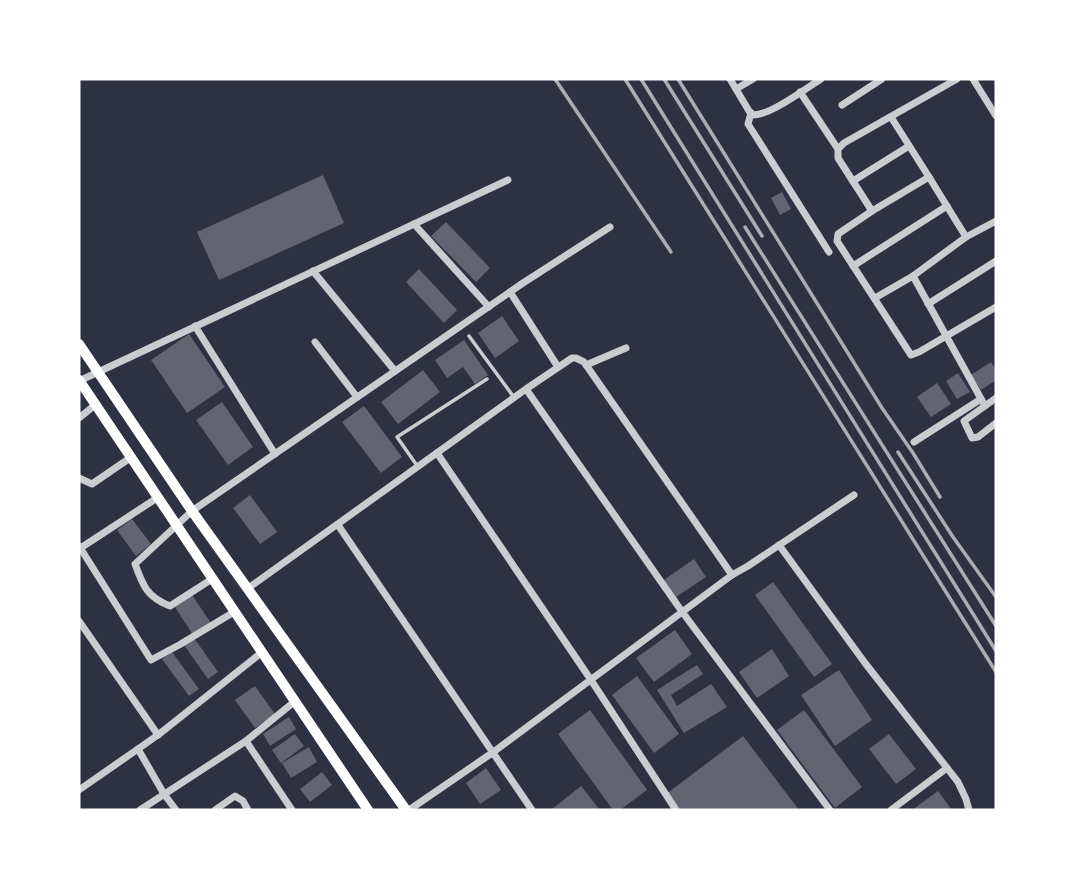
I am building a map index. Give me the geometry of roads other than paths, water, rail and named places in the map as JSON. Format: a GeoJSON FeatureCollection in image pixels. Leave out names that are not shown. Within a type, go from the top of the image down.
{"type":"FeatureCollection","features":[{"type":"Feature","properties":{"kind":"main road"},"geometry":{"type":"LineString","coordinates":[[79,344],[192,511],[407,810]]}},
{"type":"Feature","properties":{"kind":"main road"},"geometry":{"type":"LineString","coordinates":[[79,381],[368,810]]}},
{"type":"Feature","properties":{"kind":"street"},"geometry":{"type":"LineString","coordinates":[[730,79],[753,115],[771,110],[821,79]]}},
{"type":"Feature","properties":{"kind":"street"},"geometry":{"type":"LineString","coordinates":[[736,89],[753,79]]}},
{"type":"Feature","properties":{"kind":"street"},"geometry":{"type":"LineString","coordinates":[[842,105],[882,79]]}},
{"type":"Feature","properties":{"kind":"street"},"geometry":{"type":"LineString","coordinates":[[838,149],[844,143],[957,79]]}},
{"type":"Feature","properties":{"kind":"street"},"geometry":{"type":"LineString","coordinates":[[973,79],[996,116]]}},
{"type":"Feature","properties":{"kind":"street"},"geometry":{"type":"LineString","coordinates":[[800,92],[838,149],[838,158],[873,211]]}},
{"type":"Feature","properties":{"kind":"street"},"geometry":{"type":"LineString","coordinates":[[751,113],[748,124],[829,252]]}},
{"type":"Feature","properties":{"kind":"street"},"geometry":{"type":"LineString","coordinates":[[891,117],[966,237]]}},
{"type":"Feature","properties":{"kind":"street"},"geometry":{"type":"LineString","coordinates":[[853,180],[909,146]]}},
{"type":"Feature","properties":{"kind":"street"},"geometry":{"type":"LineString","coordinates":[[929,177],[845,228],[838,233],[837,242],[911,355],[996,307]]}},
{"type":"Feature","properties":{"kind":"street"},"geometry":{"type":"LineString","coordinates":[[79,381],[508,180]]}},
{"type":"Feature","properties":{"kind":"street"},"geometry":{"type":"LineString","coordinates":[[853,266],[947,206]]}},
{"type":"Feature","properties":{"kind":"street"},"geometry":{"type":"LineString","coordinates":[[875,298],[996,220]]}},
{"type":"Feature","properties":{"kind":"street"},"geometry":{"type":"LineString","coordinates":[[414,224],[489,307]]}},
{"type":"Feature","properties":{"kind":"street"},"geometry":{"type":"LineString","coordinates":[[212,579],[170,606],[157,601],[144,587],[135,564],[192,511],[510,292],[610,227]]}},
{"type":"Feature","properties":{"kind":"street"},"geometry":{"type":"LineString","coordinates":[[928,304],[996,261]]}},
{"type":"Feature","properties":{"kind":"street"},"geometry":{"type":"LineString","coordinates":[[313,271],[395,371]]}},
{"type":"Feature","properties":{"kind":"street"},"geometry":{"type":"LineString","coordinates":[[913,276],[983,402]]}},
{"type":"Feature","properties":{"kind":"street"},"geometry":{"type":"LineString","coordinates":[[510,292],[558,368]]}},
{"type":"Feature","properties":{"kind":"street"},"geometry":{"type":"LineString","coordinates":[[195,326],[275,454]]}},
{"type":"Feature","properties":{"kind":"street"},"geometry":{"type":"LineString","coordinates":[[316,342],[357,397]]}},
{"type":"Feature","properties":{"kind":"street"},"geometry":{"type":"LineString","coordinates":[[586,365],[626,348]]}},
{"type":"Feature","properties":{"kind":"street"},"geometry":{"type":"LineString","coordinates":[[247,589],[572,358],[581,359],[586,365],[732,575]]}},
{"type":"Feature","properties":{"kind":"street"},"geometry":{"type":"LineString","coordinates":[[526,389],[683,613],[830,810]]}},
{"type":"Feature","properties":{"kind":"street"},"geometry":{"type":"LineString","coordinates":[[914,442],[983,402],[996,398]]}},
{"type":"Feature","properties":{"kind":"street"},"geometry":{"type":"LineString","coordinates":[[983,402],[964,421],[972,438],[996,423]]}},
{"type":"Feature","properties":{"kind":"street"},"geometry":{"type":"LineString","coordinates":[[79,418],[95,405]]}},
{"type":"Feature","properties":{"kind":"street"},"geometry":{"type":"LineString","coordinates":[[437,453],[676,810]]}},
{"type":"Feature","properties":{"kind":"street"},"geometry":{"type":"LineString","coordinates":[[79,478],[92,484],[130,457]]}},
{"type":"Feature","properties":{"kind":"street"},"geometry":{"type":"LineString","coordinates":[[407,810],[492,753],[732,575],[854,495]]}},
{"type":"Feature","properties":{"kind":"street"},"geometry":{"type":"LineString","coordinates":[[158,498],[79,548],[151,660],[234,612]]}},
{"type":"Feature","properties":{"kind":"street"},"geometry":{"type":"LineString","coordinates":[[338,525],[532,810]]}},
{"type":"Feature","properties":{"kind":"street"},"geometry":{"type":"LineString","coordinates":[[779,545],[865,663],[963,789],[969,810]]}},
{"type":"Feature","properties":{"kind":"street"},"geometry":{"type":"LineString","coordinates":[[79,621],[158,735]]}},
{"type":"Feature","properties":{"kind":"street"},"geometry":{"type":"LineString","coordinates":[[79,790],[158,735],[261,653]]}},
{"type":"Feature","properties":{"kind":"street"},"geometry":{"type":"LineString","coordinates":[[140,810],[246,741],[294,702]]}},
{"type":"Feature","properties":{"kind":"street"},"geometry":{"type":"LineString","coordinates":[[246,741],[292,810]]}},
{"type":"Feature","properties":{"kind":"street"},"geometry":{"type":"LineString","coordinates":[[138,749],[176,810]]}},
{"type":"Feature","properties":{"kind":"street"},"geometry":{"type":"LineString","coordinates":[[891,810],[947,768]]}},
{"type":"Feature","properties":{"kind":"street"},"geometry":{"type":"LineString","coordinates":[[215,810],[235,796],[248,810]]}},
{"type":"Feature","properties":{"kind":"lane"},"geometry":{"type":"LineString","coordinates":[[469,336],[514,398]]}},
{"type":"Feature","properties":{"kind":"lane"},"geometry":{"type":"LineString","coordinates":[[418,467],[397,437],[487,379]]}},
{"type":"Feature","properties":{"kind":"railway"},"geometry":{"type":"LineString","coordinates":[[555,79],[671,252]]}},
{"type":"Feature","properties":{"kind":"railway"},"geometry":{"type":"LineString","coordinates":[[625,79],[996,672]]}},
{"type":"Feature","properties":{"kind":"railway"},"geometry":{"type":"LineString","coordinates":[[641,79],[996,651]]}},
{"type":"Feature","properties":{"kind":"railway"},"geometry":{"type":"LineString","coordinates":[[664,79],[762,236]]}},
{"type":"Feature","properties":{"kind":"railway"},"geometry":{"type":"LineString","coordinates":[[678,79],[940,497]]}},
{"type":"Feature","properties":{"kind":"railway"},"geometry":{"type":"LineString","coordinates":[[745,227],[996,626]]}},
{"type":"Feature","properties":{"kind":"railway"},"geometry":{"type":"LineString","coordinates":[[898,452],[996,597]]}}]}
